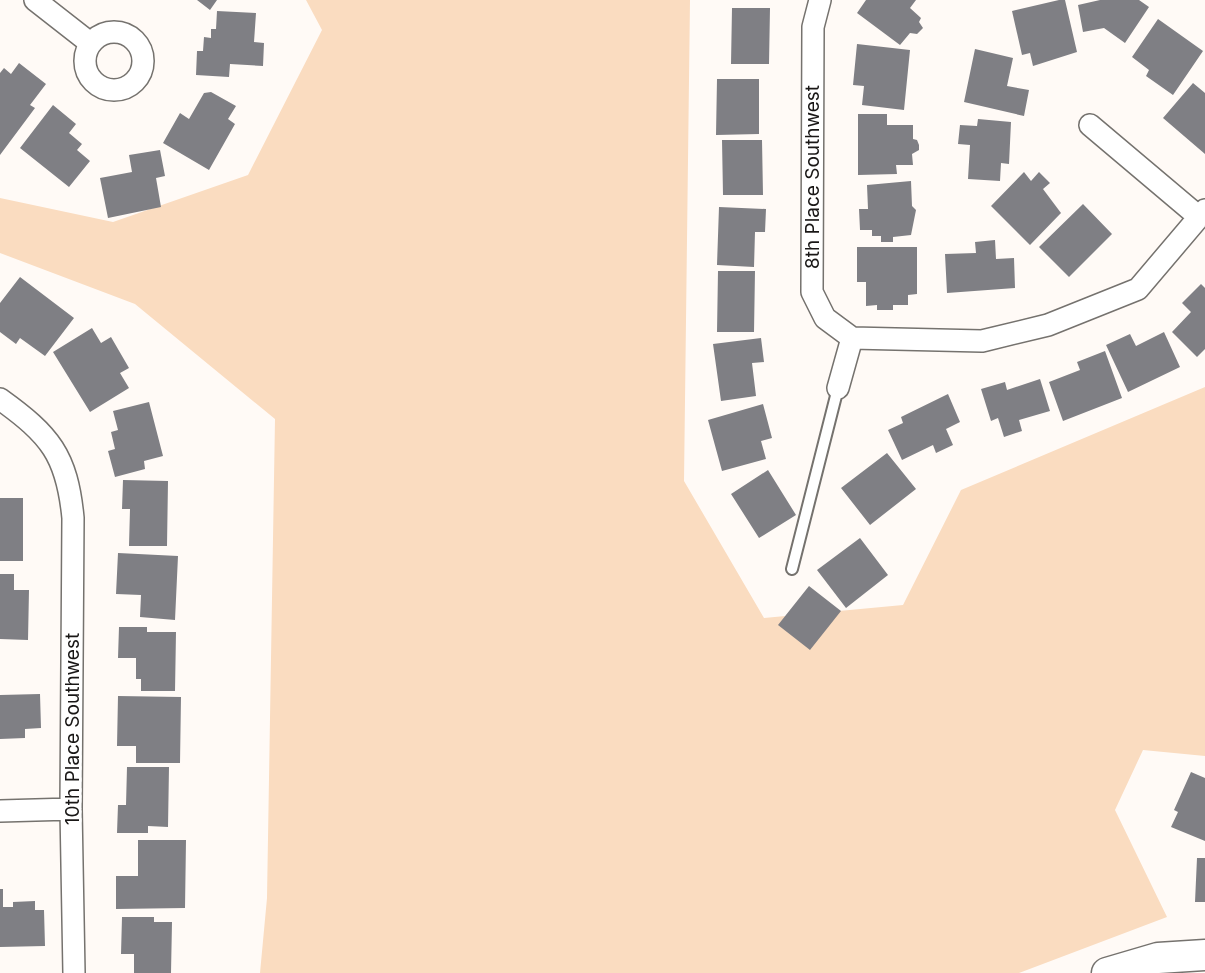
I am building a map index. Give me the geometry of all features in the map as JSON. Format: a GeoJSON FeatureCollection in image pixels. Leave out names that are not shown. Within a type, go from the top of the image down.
{"type":"FeatureCollection","features":[{"type":"Feature","properties":{"kind":"street"},"geometry":{"type":"LineString","coordinates":[[35,0],[90,43]]}},
{"type":"Feature","properties":{"kind":"street","name":"8th Place Southwest"},"geometry":{"type":"LineString","coordinates":[[820,0],[813,27],[812,292],[825,318],[852,338]]}},
{"type":"Feature","properties":{"kind":"street"},"geometry":{"type":"LineString","coordinates":[[838,388],[852,338],[982,341],[1048,325],[1138,289],[1202,214],[1090,125]]}},
{"type":"Feature","properties":{"kind":"street","name":"10th Place Southwest"},"geometry":{"type":"LineString","coordinates":[[0,399],[36,425],[58,455],[69,484],[73,518],[71,809],[74,973]]}},
{"type":"Feature","properties":{"kind":"street"},"geometry":{"type":"LineString","coordinates":[[0,811],[71,809]]}},
{"type":"Feature","properties":{"kind":"street"},"geometry":{"type":"LineString","coordinates":[[1107,973],[1158,958],[1205,955]]}},
{"type":"Feature","properties":{"kind":"lane"},"geometry":{"type":"LineString","coordinates":[[792,569],[838,388]]}},
{"type":"Feature","properties":{"kind":"shaded area"},"geometry":{"type":"Polygon","coordinates":[[[306,0],[690,0],[684,481],[764,618],[903,605],[961,490],[1205,387],[1205,756],[1143,750],[1115,810],[1167,917],[1019,973],[260,973],[267,898],[275,419],[135,304],[0,253],[0,198],[113,222],[248,175],[322,30],[306,0]]]}},
{"type":"Feature","properties":{"kind":"building"},"geometry":{"type":"Polygon","coordinates":[[[197,0],[217,0],[210,10],[197,0]]]}},
{"type":"Feature","properties":{"kind":"building"},"geometry":{"type":"Polygon","coordinates":[[[866,0],[916,0],[910,8],[921,18],[919,22],[923,28],[917,34],[910,33],[900,45],[857,13],[866,0]]]}},
{"type":"Feature","properties":{"kind":"building"},"geometry":{"type":"Polygon","coordinates":[[[1065,0],[1077,52],[1033,66],[1030,53],[1022,55],[1012,11],[1065,0]]]}},
{"type":"Feature","properties":{"kind":"building"},"geometry":{"type":"Polygon","coordinates":[[[1100,0],[1139,0],[1149,7],[1125,43],[1104,28],[1083,32],[1078,5],[1100,0]]]}},
{"type":"Feature","properties":{"kind":"building"},"geometry":{"type":"Polygon","coordinates":[[[732,8],[770,8],[769,64],[731,64],[732,8]]]}},
{"type":"Feature","properties":{"kind":"building"},"geometry":{"type":"Polygon","coordinates":[[[217,11],[256,13],[254,42],[264,43],[263,66],[230,64],[229,77],[196,75],[197,51],[203,51],[204,37],[211,38],[211,29],[216,29],[217,11]]]}},
{"type":"Feature","properties":{"kind":"building"},"geometry":{"type":"Polygon","coordinates":[[[1158,19],[1203,51],[1173,95],[1146,76],[1149,70],[1132,57],[1158,19]]]}},
{"type":"Feature","properties":{"kind":"building"},"geometry":{"type":"Polygon","coordinates":[[[857,44],[910,50],[904,110],[862,105],[864,86],[853,85],[857,44]]]}},
{"type":"Feature","properties":{"kind":"building"},"geometry":{"type":"Polygon","coordinates":[[[975,49],[1013,58],[1007,86],[1029,90],[1024,116],[964,102],[975,49]]]}},
{"type":"Feature","properties":{"kind":"building"},"geometry":{"type":"Polygon","coordinates":[[[19,63],[46,84],[30,105],[35,108],[0,155],[0,73],[4,68],[11,74],[19,63]]]}},
{"type":"Feature","properties":{"kind":"building"},"geometry":{"type":"Polygon","coordinates":[[[717,79],[759,79],[759,134],[716,135],[717,79]]]}},
{"type":"Feature","properties":{"kind":"building"},"geometry":{"type":"Polygon","coordinates":[[[1193,83],[1205,93],[1205,154],[1163,118],[1193,83]]]}},
{"type":"Feature","properties":{"kind":"building"},"geometry":{"type":"Polygon","coordinates":[[[211,92],[236,106],[228,119],[235,124],[209,170],[163,143],[180,113],[189,119],[204,93],[211,92]]]}},
{"type":"Feature","properties":{"kind":"building"},"geometry":{"type":"Polygon","coordinates":[[[53,105],[76,124],[69,133],[82,144],[77,150],[90,161],[69,187],[20,148],[53,105]]]}},
{"type":"Feature","properties":{"kind":"building"},"geometry":{"type":"Polygon","coordinates":[[[858,114],[887,114],[887,125],[913,125],[913,139],[917,140],[919,150],[912,154],[913,165],[896,165],[897,174],[858,175],[858,114]]]}},
{"type":"Feature","properties":{"kind":"building"},"geometry":{"type":"Polygon","coordinates":[[[978,119],[1011,122],[1009,164],[1001,163],[1000,181],[968,179],[970,145],[958,144],[960,125],[977,126],[978,119]]]}},
{"type":"Feature","properties":{"kind":"building"},"geometry":{"type":"Polygon","coordinates":[[[722,140],[762,140],[763,195],[723,195],[722,140]]]}},
{"type":"Feature","properties":{"kind":"building"},"geometry":{"type":"Polygon","coordinates":[[[160,150],[165,176],[156,178],[161,207],[108,218],[100,178],[132,172],[129,155],[160,150]]]}},
{"type":"Feature","properties":{"kind":"building"},"geometry":{"type":"Polygon","coordinates":[[[1024,172],[1031,181],[1039,172],[1050,183],[1043,189],[1061,213],[1030,245],[991,206],[1024,172]]]}},
{"type":"Feature","properties":{"kind":"building"},"geometry":{"type":"Polygon","coordinates":[[[911,181],[912,206],[916,210],[911,235],[893,237],[893,242],[881,242],[881,236],[872,236],[872,230],[860,230],[859,209],[868,209],[867,185],[911,181]]]}},
{"type":"Feature","properties":{"kind":"building"},"geometry":{"type":"Polygon","coordinates":[[[1083,204],[1112,234],[1069,277],[1039,247],[1083,204]]]}},
{"type":"Feature","properties":{"kind":"building"},"geometry":{"type":"Polygon","coordinates":[[[719,207],[766,209],[765,232],[755,232],[754,267],[717,265],[719,207]]]}},
{"type":"Feature","properties":{"kind":"building"},"geometry":{"type":"Polygon","coordinates":[[[995,240],[996,259],[1014,258],[1015,288],[947,293],[945,254],[976,253],[975,242],[995,240]]]}},
{"type":"Feature","properties":{"kind":"building"},"geometry":{"type":"Polygon","coordinates":[[[857,247],[917,247],[917,294],[908,295],[908,305],[893,305],[893,310],[877,310],[877,305],[866,306],[866,282],[857,282],[857,247]]]}},
{"type":"Feature","properties":{"kind":"building"},"geometry":{"type":"Polygon","coordinates":[[[718,271],[755,271],[754,332],[717,332],[718,271]]]}},
{"type":"Feature","properties":{"kind":"building"},"geometry":{"type":"Polygon","coordinates":[[[20,277],[74,318],[45,356],[20,338],[16,344],[0,332],[0,303],[20,277]]]}},
{"type":"Feature","properties":{"kind":"building"},"geometry":{"type":"Polygon","coordinates":[[[1201,284],[1205,288],[1205,349],[1197,357],[1172,332],[1191,312],[1182,303],[1201,284]]]}},
{"type":"Feature","properties":{"kind":"building"},"geometry":{"type":"Polygon","coordinates":[[[92,328],[101,343],[111,337],[129,368],[120,373],[129,388],[90,412],[53,352],[92,328]]]}},
{"type":"Feature","properties":{"kind":"building"},"geometry":{"type":"Polygon","coordinates":[[[1164,332],[1180,367],[1128,392],[1106,345],[1130,334],[1136,346],[1164,332]]]}},
{"type":"Feature","properties":{"kind":"building"},"geometry":{"type":"Polygon","coordinates":[[[761,338],[764,362],[752,363],[756,396],[721,401],[713,344],[761,338]]]}},
{"type":"Feature","properties":{"kind":"building"},"geometry":{"type":"Polygon","coordinates":[[[1105,351],[1122,398],[1063,421],[1049,382],[1080,370],[1077,362],[1105,351]]]}},
{"type":"Feature","properties":{"kind":"building"},"geometry":{"type":"Polygon","coordinates":[[[1040,379],[1050,411],[1019,420],[1022,431],[1004,437],[998,418],[991,421],[981,389],[1005,382],[1007,390],[1040,379]]]}},
{"type":"Feature","properties":{"kind":"building"},"geometry":{"type":"Polygon","coordinates":[[[948,394],[960,422],[946,429],[953,445],[936,453],[933,445],[902,460],[888,430],[903,423],[901,417],[948,394]]]}},
{"type":"Feature","properties":{"kind":"building"},"geometry":{"type":"Polygon","coordinates":[[[149,402],[163,456],[144,461],[145,469],[115,477],[108,451],[115,449],[111,432],[118,430],[113,411],[149,402]]]}},
{"type":"Feature","properties":{"kind":"building"},"geometry":{"type":"Polygon","coordinates":[[[763,404],[772,438],[761,441],[766,459],[722,471],[708,420],[763,404]]]}},
{"type":"Feature","properties":{"kind":"building"},"geometry":{"type":"Polygon","coordinates":[[[887,453],[916,489],[870,525],[841,488],[887,453]]]}},
{"type":"Feature","properties":{"kind":"building"},"geometry":{"type":"Polygon","coordinates":[[[768,470],[796,515],[759,538],[731,494],[768,470]]]}},
{"type":"Feature","properties":{"kind":"building"},"geometry":{"type":"Polygon","coordinates":[[[123,480],[168,481],[167,546],[129,546],[130,509],[122,509],[123,480]]]}},
{"type":"Feature","properties":{"kind":"building"},"geometry":{"type":"Polygon","coordinates":[[[0,498],[23,498],[23,561],[0,561],[0,498]]]}},
{"type":"Feature","properties":{"kind":"building"},"geometry":{"type":"Polygon","coordinates":[[[860,538],[888,575],[846,608],[817,570],[860,538]]]}},
{"type":"Feature","properties":{"kind":"building"},"geometry":{"type":"Polygon","coordinates":[[[118,553],[178,556],[175,620],[140,617],[141,595],[116,594],[118,553]]]}},
{"type":"Feature","properties":{"kind":"building"},"geometry":{"type":"Polygon","coordinates":[[[0,574],[14,574],[14,590],[29,590],[28,640],[0,639],[0,574]]]}},
{"type":"Feature","properties":{"kind":"building"},"geometry":{"type":"Polygon","coordinates":[[[809,586],[841,611],[810,650],[778,625],[809,586]]]}},
{"type":"Feature","properties":{"kind":"building"},"geometry":{"type":"Polygon","coordinates":[[[119,627],[147,627],[147,632],[176,632],[175,691],[141,691],[141,679],[136,679],[136,658],[118,658],[119,627]]]}},
{"type":"Feature","properties":{"kind":"building"},"geometry":{"type":"Polygon","coordinates":[[[40,694],[41,728],[25,729],[25,738],[0,739],[0,695],[40,694]]]}},
{"type":"Feature","properties":{"kind":"building"},"geometry":{"type":"Polygon","coordinates":[[[118,696],[181,697],[180,763],[136,763],[136,746],[117,746],[118,696]]]}},
{"type":"Feature","properties":{"kind":"building"},"geometry":{"type":"Polygon","coordinates":[[[127,767],[169,767],[168,827],[148,826],[148,833],[117,833],[118,805],[126,805],[127,767]]]}},
{"type":"Feature","properties":{"kind":"building"},"geometry":{"type":"Polygon","coordinates":[[[1191,772],[1205,778],[1205,841],[1171,827],[1178,812],[1174,810],[1191,772]]]}},
{"type":"Feature","properties":{"kind":"building"},"geometry":{"type":"Polygon","coordinates":[[[138,840],[186,840],[185,908],[116,909],[116,876],[138,876],[138,840]]]}},
{"type":"Feature","properties":{"kind":"building"},"geometry":{"type":"Polygon","coordinates":[[[1197,858],[1205,858],[1205,902],[1195,902],[1197,858]]]}},
{"type":"Feature","properties":{"kind":"building"},"geometry":{"type":"Polygon","coordinates":[[[0,889],[3,889],[3,907],[13,907],[13,902],[35,901],[35,910],[44,910],[45,946],[0,947],[0,889]]]}},
{"type":"Feature","properties":{"kind":"building"},"geometry":{"type":"Polygon","coordinates":[[[122,917],[154,917],[154,922],[172,922],[171,973],[134,973],[134,954],[121,954],[122,917]]]}}]}
